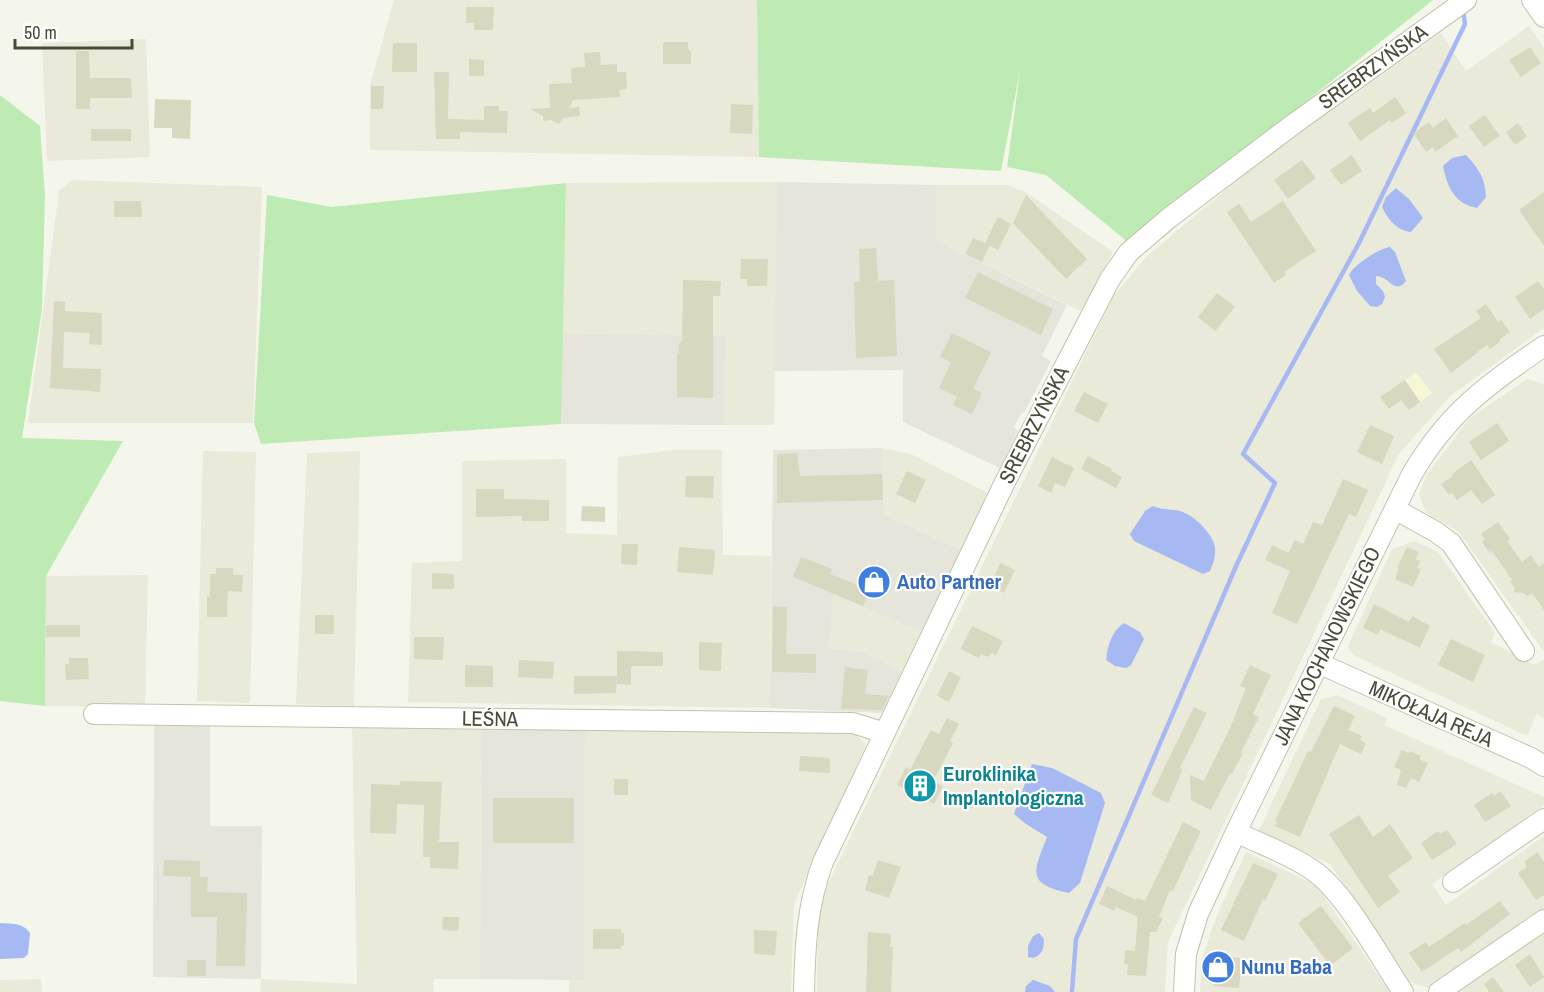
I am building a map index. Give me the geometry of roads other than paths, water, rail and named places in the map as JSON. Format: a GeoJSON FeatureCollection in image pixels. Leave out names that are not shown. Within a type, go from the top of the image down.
{"type":"FeatureCollection","features":[{"type":"Feature","properties":{"kind":"street","name":"SREBRZYŃSKA"},"geometry":{"type":"LineString","coordinates":[[804,992],[806,929],[815,884],[823,862],[1046,400],[1094,308],[1129,252],[1210,186],[1466,0]]}},
{"type":"Feature","properties":{"kind":"street"},"geometry":{"type":"LineString","coordinates":[[1532,0],[1544,17]]}},
{"type":"Feature","properties":{"kind":"street","name":"JANA KOCHANOWSKIEGO"},"geometry":{"type":"LineString","coordinates":[[1184,992],[1186,954],[1198,914],[1318,663],[1423,455],[1457,412],[1478,392],[1541,353]]}},
{"type":"Feature","properties":{"kind":"street"},"geometry":{"type":"LineString","coordinates":[[1395,509],[1451,543],[1524,651]]}},
{"type":"Feature","properties":{"kind":"street","name":"MIKOŁAJA REJA"},"geometry":{"type":"LineString","coordinates":[[1318,663],[1544,766]]}},
{"type":"Feature","properties":{"kind":"street","name":"LEŚNA"},"geometry":{"type":"LineString","coordinates":[[94,714],[853,723],[885,733]]}},
{"type":"Feature","properties":{"kind":"street"},"geometry":{"type":"LineString","coordinates":[[1453,882],[1544,819]]}},
{"type":"Feature","properties":{"kind":"street"},"geometry":{"type":"LineString","coordinates":[[1236,832],[1311,868],[1326,880],[1344,903],[1403,992]]}},
{"type":"Feature","properties":{"kind":"street"},"geometry":{"type":"LineString","coordinates":[[1439,992],[1544,920]]}},
{"type":"Feature","properties":{"kind":"water"},"geometry":{"type":"Polygon","coordinates":[[[1466,155],[1483,179],[1486,197],[1477,208],[1463,203],[1453,193],[1443,166],[1452,158],[1466,155]]]}},
{"type":"Feature","properties":{"kind":"water"},"geometry":{"type":"Polygon","coordinates":[[[1396,188],[1409,199],[1423,218],[1411,232],[1393,223],[1382,207],[1386,197],[1396,188]]]}},
{"type":"Feature","properties":{"kind":"water"},"geometry":{"type":"Polygon","coordinates":[[[1390,247],[1395,252],[1406,281],[1398,287],[1376,276],[1376,284],[1385,297],[1382,304],[1377,307],[1370,306],[1357,291],[1349,275],[1367,258],[1390,247]]]}},
{"type":"Feature","properties":{"kind":"water"},"geometry":{"type":"Polygon","coordinates":[[[1153,506],[1181,511],[1190,515],[1204,528],[1212,538],[1215,548],[1215,557],[1210,571],[1203,574],[1134,541],[1130,534],[1145,511],[1153,506]]]}},
{"type":"Feature","properties":{"kind":"water"},"geometry":{"type":"Polygon","coordinates":[[[1124,623],[1140,632],[1144,639],[1131,665],[1126,668],[1115,666],[1106,660],[1111,639],[1124,623]]]}},
{"type":"Feature","properties":{"kind":"water"},"geometry":{"type":"Polygon","coordinates":[[[1032,764],[1052,768],[1101,793],[1105,803],[1080,883],[1069,893],[1045,885],[1039,880],[1037,867],[1047,837],[1014,814],[1032,764]]]}},
{"type":"Feature","properties":{"kind":"water"},"geometry":{"type":"Polygon","coordinates":[[[0,923],[20,925],[30,933],[28,954],[24,958],[0,959],[0,923]]]}},
{"type":"Feature","properties":{"kind":"water"},"geometry":{"type":"Polygon","coordinates":[[[1039,933],[1044,939],[1042,951],[1036,957],[1028,957],[1028,946],[1033,936],[1039,933]]]}},
{"type":"Feature","properties":{"kind":"water"},"geometry":{"type":"Polygon","coordinates":[[[1033,980],[1050,986],[1055,992],[1025,992],[1026,986],[1033,980]]]}},
{"type":"Feature","properties":{"kind":"waterway"},"geometry":{"type":"LineString","coordinates":[[1072,992],[1076,939],[1237,564],[1275,483],[1243,454],[1358,245],[1465,24],[1463,10]]}},
{"type":"Feature","properties":{"kind":"place","name":"Auto Partner"},"geometry":{"type":"Point","coordinates":[874,582]}},
{"type":"Feature","properties":{"kind":"place","name":"Euroklinika Implantologiczna"},"geometry":{"type":"Point","coordinates":[920,786]}},
{"type":"Feature","properties":{"kind":"place","name":"Nunu Baba"},"geometry":{"type":"Point","coordinates":[1218,967]}}]}
